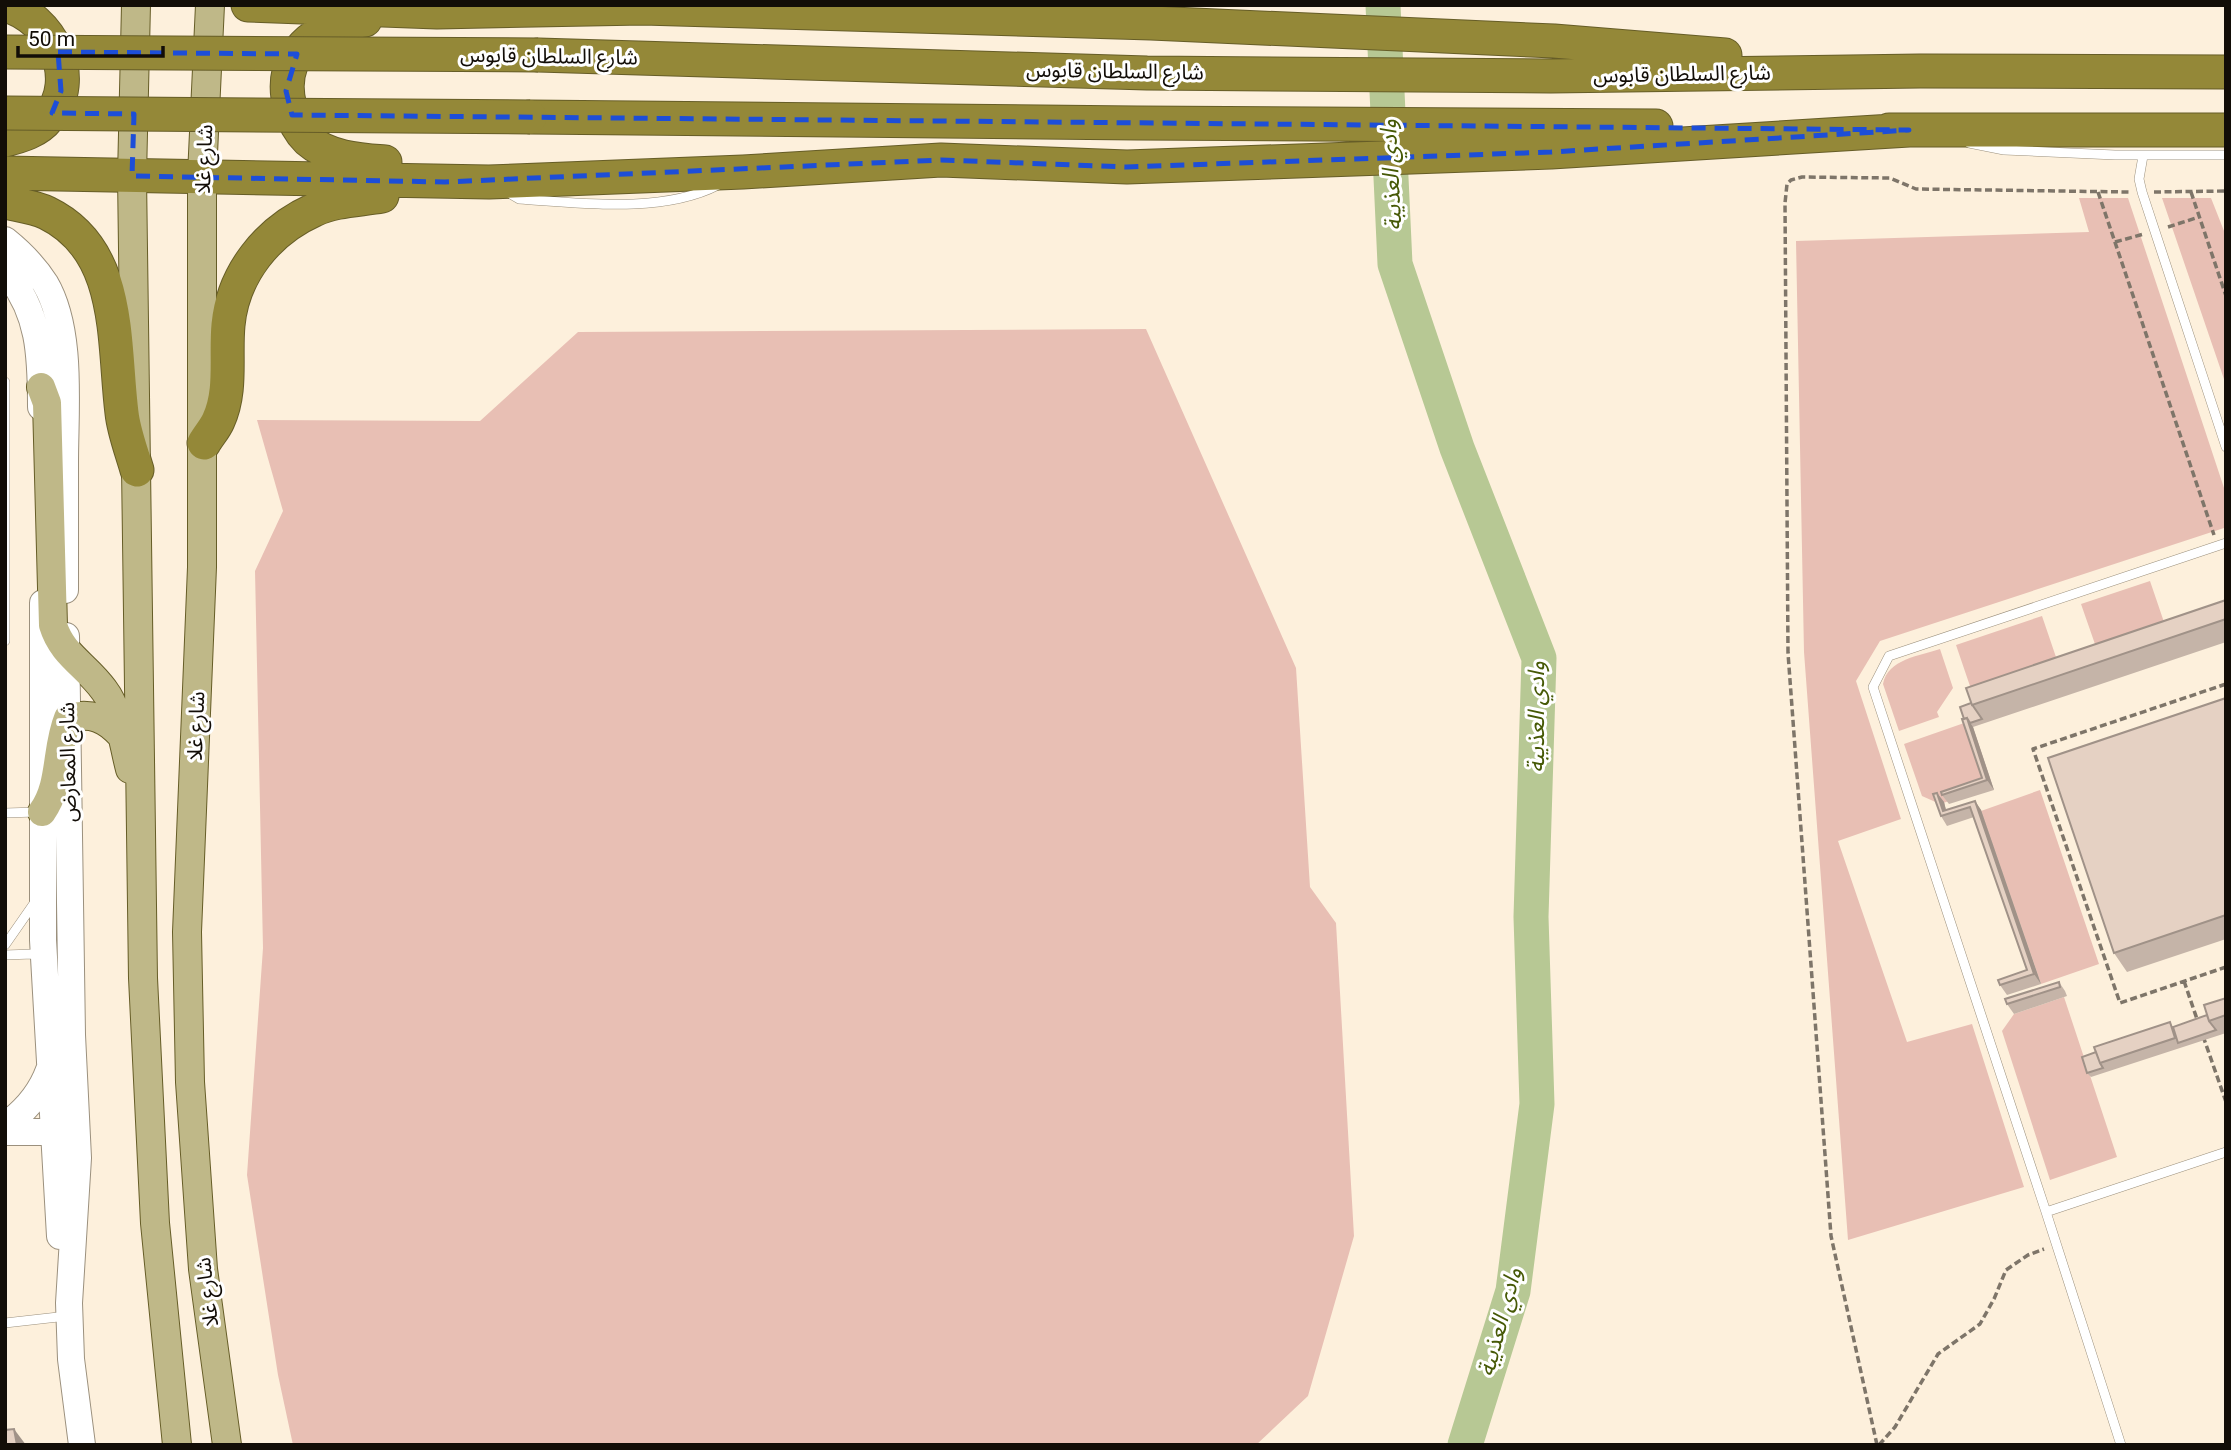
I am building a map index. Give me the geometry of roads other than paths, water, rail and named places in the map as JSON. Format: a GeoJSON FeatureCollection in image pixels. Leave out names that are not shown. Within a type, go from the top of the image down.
{"type":"FeatureCollection","features":[{"type":"Feature","properties":{"kind":"highway"},"geometry":{"type":"LineString","coordinates":[[5,5],[34,19],[53,39],[62,75],[61,91],[50,116],[42,125],[22,136],[5,140]]}},
{"type":"Feature","properties":{"kind":"highway"},"geometry":{"type":"LineString","coordinates":[[248,5],[437,12],[634,7],[1151,23],[1554,41],[1920,71]]}},
{"type":"Feature","properties":{"kind":"highway"},"geometry":{"type":"LineString","coordinates":[[815,13],[911,5]]}},
{"type":"Feature","properties":{"kind":"highway"},"geometry":{"type":"LineString","coordinates":[[437,12],[341,22],[309,41],[296,55],[288,70],[286,91],[292,115],[309,141],[350,159],[538,168],[588,177]]}},
{"type":"Feature","properties":{"kind":"highway","name":"شارع السلطان قابوس"},"geometry":{"type":"LineString","coordinates":[[5,52],[538,55],[1147,73],[1551,76],[1920,71],[2226,72]]}},
{"type":"Feature","properties":{"kind":"highway"},"geometry":{"type":"LineString","coordinates":[[5,113],[1137,123],[1550,138]]}},
{"type":"Feature","properties":{"kind":"highway"},"geometry":{"type":"LineString","coordinates":[[5,173],[489,182],[743,172],[941,160],[1127,167],[1550,138],[1924,130],[2226,130]]}},
{"type":"Feature","properties":{"kind":"highway"},"geometry":{"type":"LineString","coordinates":[[204,443],[219,420],[225,396],[228,326],[233,296],[245,269],[263,247],[313,210],[337,202],[445,182]]}},
{"type":"Feature","properties":{"kind":"highway"},"geometry":{"type":"LineString","coordinates":[[5,202],[45,212],[69,227],[97,261],[114,323],[122,416],[137,470]]}},
{"type":"Feature","properties":{"kind":"main road"},"geometry":{"type":"LineString","coordinates":[[136,5],[132,176],[143,978],[155,1223],[177,1445]]}},
{"type":"Feature","properties":{"kind":"main road","name":"شارع غلا"},"geometry":{"type":"LineString","coordinates":[[210,5],[202,175],[204,443],[201,594],[187,932],[190,1082],[204,1269],[227,1445]]}},
{"type":"Feature","properties":{"kind":"main road","name":"شارع المعارض"},"geometry":{"type":"LineString","coordinates":[[5,240],[24,256],[45,284],[57,315],[63,344],[69,900],[75,1100],[61,1132],[57,1185],[62,1265],[69,1310]]}},
{"type":"Feature","properties":{"kind":"main road","name":"شارع المعارض"},"geometry":{"type":"LineString","coordinates":[[5,271],[17,285],[34,323],[40,351],[43,888],[49,960],[50,1069],[61,1132],[78,1185],[69,1310],[71,1359],[82,1445]]}},
{"type":"Feature","properties":{"kind":"main road"},"geometry":{"type":"LineString","coordinates":[[41,387],[47,403],[53,625],[57,640],[105,691],[114,709],[141,811]]}},
{"type":"Feature","properties":{"kind":"main road"},"geometry":{"type":"LineString","coordinates":[[69,900],[60,879],[54,831],[42,812],[56,785],[59,748],[68,718],[95,716],[122,736]]}},
{"type":"Feature","properties":{"kind":"main road"},"geometry":{"type":"LineString","coordinates":[[8,1127],[39,1093],[50,1069]]}},
{"type":"Feature","properties":{"kind":"main road"},"geometry":{"type":"LineString","coordinates":[[8,1127],[61,1132]]}},
{"type":"Feature","properties":{"kind":"main road"},"geometry":{"type":"LineString","coordinates":[[8,1127],[39,1154],[57,1185]]}},
{"type":"Feature","properties":{"kind":"lane"},"geometry":{"type":"LineString","coordinates":[[1924,130],[1981,147],[2004,150],[2143,156],[2226,155]]}},
{"type":"Feature","properties":{"kind":"lane"},"geometry":{"type":"LineString","coordinates":[[2143,156],[2139,180],[2142,192],[2226,447]]}},
{"type":"Feature","properties":{"kind":"lane"},"geometry":{"type":"LineString","coordinates":[[489,182],[519,199],[615,204],[656,202],[708,190],[743,172]]}},
{"type":"Feature","properties":{"kind":"lane"},"geometry":{"type":"LineString","coordinates":[[5,382],[5,641]]}},
{"type":"Feature","properties":{"kind":"lane"},"geometry":{"type":"LineString","coordinates":[[2121,1445],[1873,687],[1889,656],[2222,545]]}},
{"type":"Feature","properties":{"kind":"lane"},"geometry":{"type":"LineString","coordinates":[[5,813],[42,812]]}},
{"type":"Feature","properties":{"kind":"lane"},"geometry":{"type":"LineString","coordinates":[[5,945],[43,888]]}},
{"type":"Feature","properties":{"kind":"lane"},"geometry":{"type":"LineString","coordinates":[[5,955],[33,954],[49,960]]}},
{"type":"Feature","properties":{"kind":"lane"},"geometry":{"type":"LineString","coordinates":[[61,983],[64,1014],[72,1035]]}},
{"type":"Feature","properties":{"kind":"lane"},"geometry":{"type":"LineString","coordinates":[[2046,1212],[2226,1152]]}},
{"type":"Feature","properties":{"kind":"lane"},"geometry":{"type":"LineString","coordinates":[[5,1323],[69,1310]]}},
{"type":"Feature","properties":{"kind":"waterway","name":"وادي العذيبة"},"geometry":{"type":"LineString","coordinates":[[1383,5],[1395,264],[1457,448],[1539,658],[1531,917],[1537,1104],[1513,1291],[1465,1445]]}}]}
